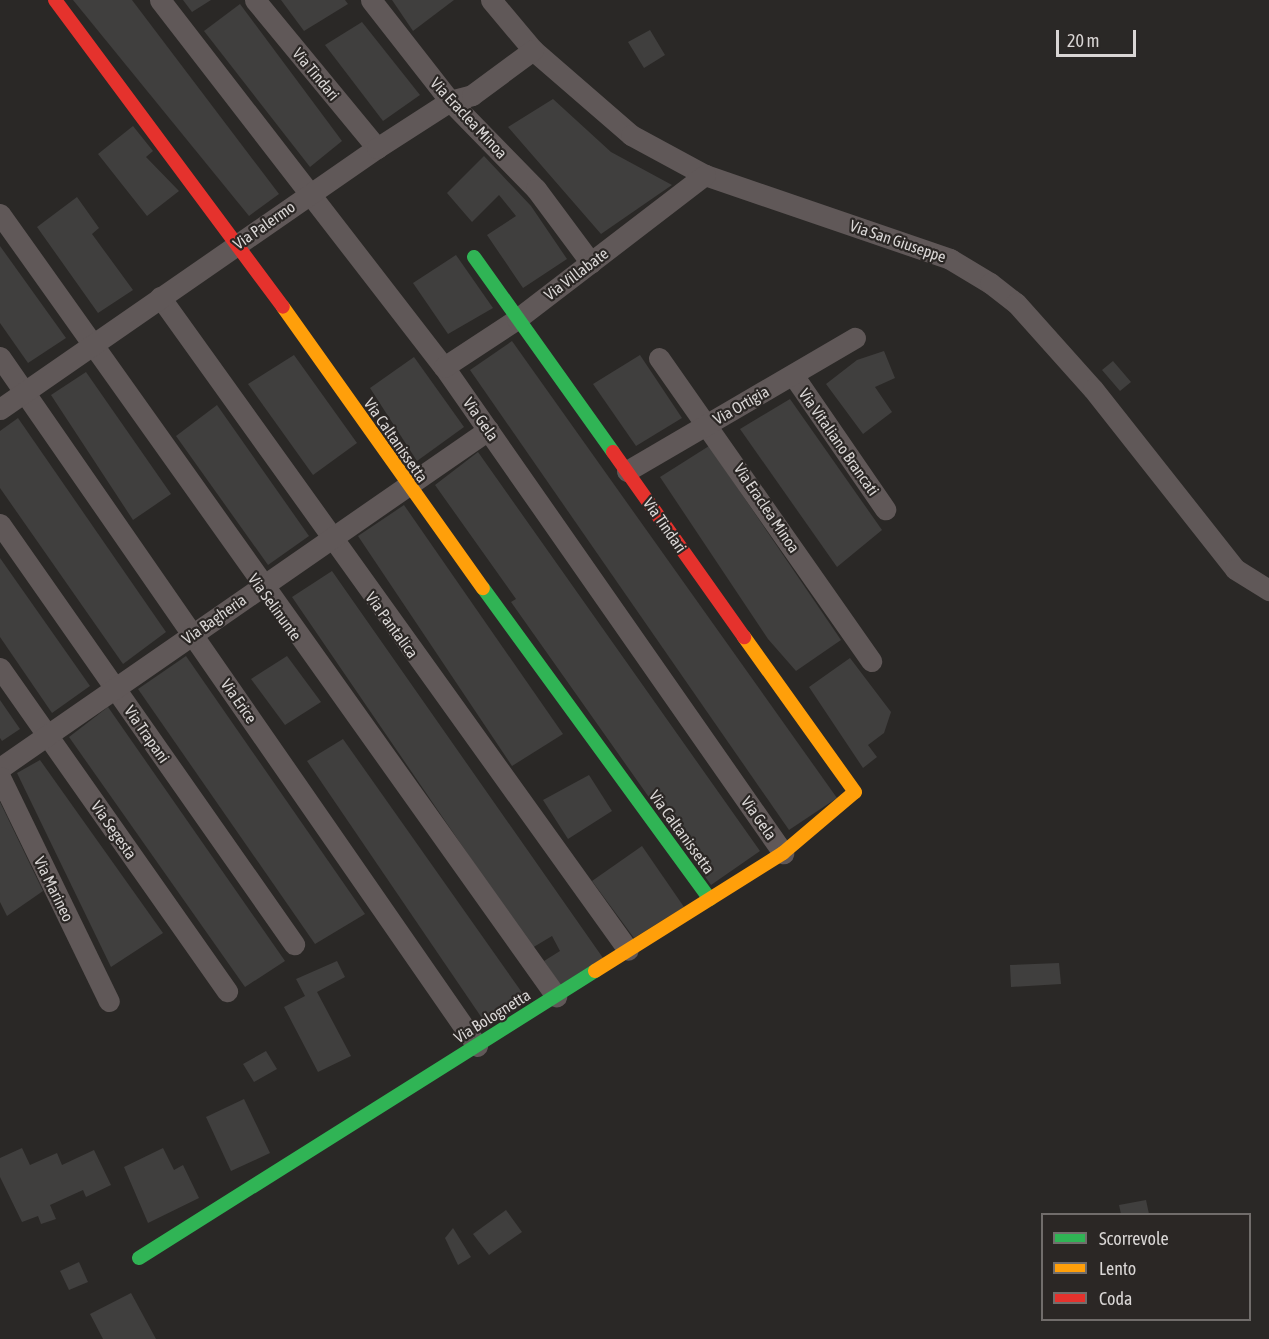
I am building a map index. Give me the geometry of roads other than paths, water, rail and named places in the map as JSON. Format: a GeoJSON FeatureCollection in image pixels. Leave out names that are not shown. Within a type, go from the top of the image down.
{"type":"FeatureCollection","features":[{"type":"Feature","properties":{"kind":"street","name":"Via Caltanissetta"},"geometry":{"type":"LineString","coordinates":[[55,0],[239,243],[407,485],[710,899]]}},
{"type":"Feature","properties":{"kind":"street","name":"Via Gela"},"geometry":{"type":"LineString","coordinates":[[160,0],[444,367],[783,853]]}},
{"type":"Feature","properties":{"kind":"street","name":"Via Tindari"},"geometry":{"type":"LineString","coordinates":[[255,0],[377,148]]}},
{"type":"Feature","properties":{"kind":"street","name":"Via Eraclea Minoa"},"geometry":{"type":"LineString","coordinates":[[371,0],[450,101],[536,189],[591,263]]}},
{"type":"Feature","properties":{"kind":"street","name":"Via San Giuseppe"},"geometry":{"type":"LineString","coordinates":[[491,0],[532,50],[631,135],[705,175],[950,259],[990,283],[1016,303],[1093,389],[1235,569],[1269,590]]}},
{"type":"Feature","properties":{"kind":"street","name":"Via Palermo"},"geometry":{"type":"LineString","coordinates":[[0,409],[377,148],[450,101],[472,95],[532,50]]}},
{"type":"Feature","properties":{"kind":"street","name":"Via Villabate"},"geometry":{"type":"LineString","coordinates":[[444,367],[517,319],[705,175]]}},
{"type":"Feature","properties":{"kind":"street","name":"Via Selinunte"},"geometry":{"type":"LineString","coordinates":[[0,214],[260,586],[556,996]]}},
{"type":"Feature","properties":{"kind":"street","name":"Via Tindari"},"geometry":{"type":"LineString","coordinates":[[474,257],[855,792]]}},
{"type":"Feature","properties":{"kind":"street","name":"Via Pantalica"},"geometry":{"type":"LineString","coordinates":[[160,297],[329,539],[628,950]]}},
{"type":"Feature","properties":{"kind":"street","name":"Via Ortigia"},"geometry":{"type":"LineString","coordinates":[[627,471],[855,338]]}},
{"type":"Feature","properties":{"kind":"street","name":"Via Erice"},"geometry":{"type":"LineString","coordinates":[[0,357],[477,1046]]}},
{"type":"Feature","properties":{"kind":"street","name":"Via Eraclea Minoa"},"geometry":{"type":"LineString","coordinates":[[659,358],[709,423],[871,662]]}},
{"type":"Feature","properties":{"kind":"street","name":"Via Vitaliano Brancati"},"geometry":{"type":"LineString","coordinates":[[792,375],[885,509]]}},
{"type":"Feature","properties":{"kind":"street","name":"Via Bagheria"},"geometry":{"type":"LineString","coordinates":[[0,768],[260,586],[489,430]]}},
{"type":"Feature","properties":{"kind":"street","name":"Via Trapani"},"geometry":{"type":"LineString","coordinates":[[0,524],[294,944]]}},
{"type":"Feature","properties":{"kind":"street","name":"Via Segesta"},"geometry":{"type":"LineString","coordinates":[[0,668],[227,991]]}},
{"type":"Feature","properties":{"kind":"street","name":"Via Marineo"},"geometry":{"type":"LineString","coordinates":[[0,777],[109,1001]]}},
{"type":"Feature","properties":{"kind":"street","name":"Via Bolognetta"},"geometry":{"type":"LineString","coordinates":[[139,1258],[783,853],[855,792]]}}]}
